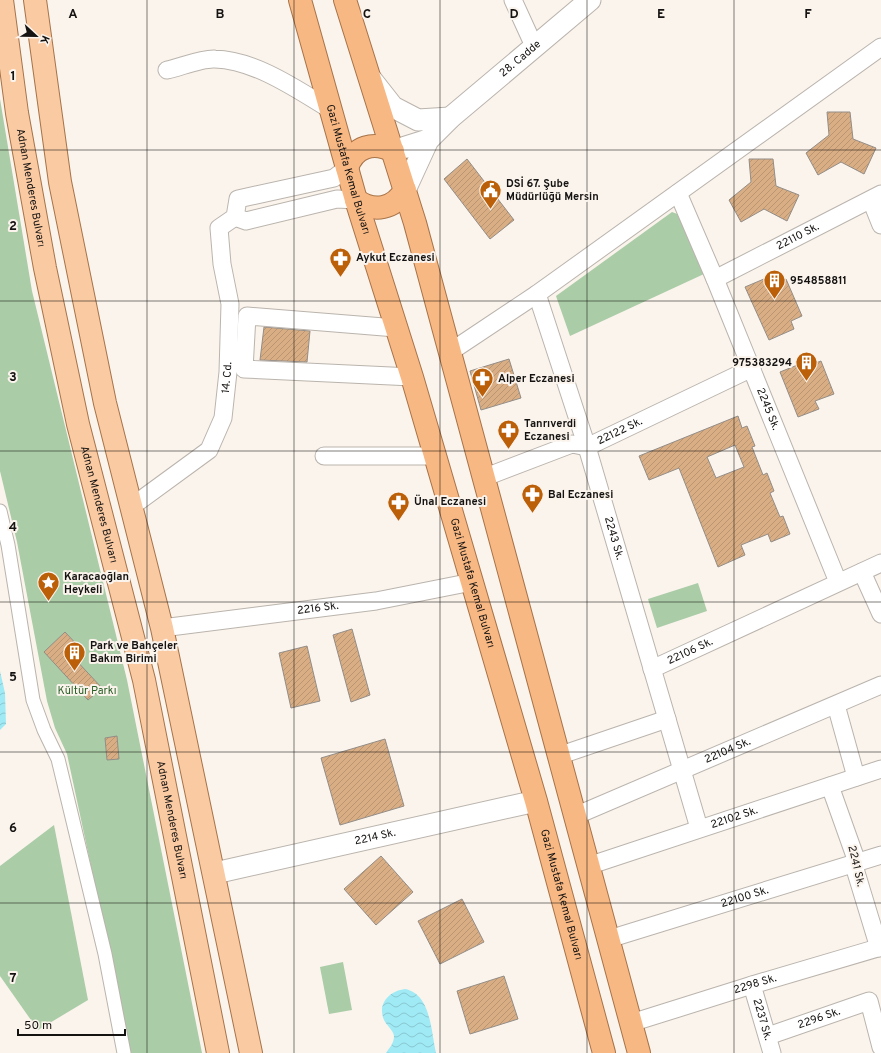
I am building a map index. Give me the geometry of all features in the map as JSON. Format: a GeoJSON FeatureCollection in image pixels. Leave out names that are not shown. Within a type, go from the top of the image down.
{"type":"FeatureCollection","features":[{"type":"Feature","properties":{"kind":"highway","name":"Gazi Mustafa Kemal Bulvarı"},"geometry":{"type":"LineString","coordinates":[[300,0],[356,200],[412,377],[536,801],[604,1053]]}},
{"type":"Feature","properties":{"kind":"highway"},"geometry":{"type":"LineString","coordinates":[[344,0],[405,190],[639,1053]]}},
{"type":"Feature","properties":{"kind":"highway"},"geometry":{"type":"LineString","coordinates":[[348,168],[353,157],[366,147],[382,146],[393,151]]}},
{"type":"Feature","properties":{"kind":"highway"},"geometry":{"type":"LineString","coordinates":[[356,200],[368,207],[386,207],[400,198],[405,190]]}},
{"type":"Feature","properties":{"kind":"main road","name":"Adnan Menderes Bulvarı"},"geometry":{"type":"LineString","coordinates":[[2,0],[17,113],[45,268],[78,424],[144,680],[218,1053]]}},
{"type":"Feature","properties":{"kind":"main road"},"geometry":{"type":"LineString","coordinates":[[35,0],[60,182],[105,403],[162,628],[215,873],[251,1053]]}},
{"type":"Feature","properties":{"kind":"street"},"geometry":{"type":"LineString","coordinates":[[513,0],[534,46]]}},
{"type":"Feature","properties":{"kind":"street","name":"28. Cadde"},"geometry":{"type":"LineString","coordinates":[[405,190],[428,140],[450,118],[590,0]]}},
{"type":"Feature","properties":{"kind":"street"},"geometry":{"type":"LineString","coordinates":[[450,352],[536,294],[881,47]]}},
{"type":"Feature","properties":{"kind":"street"},"geometry":{"type":"LineString","coordinates":[[167,70],[213,59],[234,61],[255,68],[294,87],[331,110]]}},
{"type":"Feature","properties":{"kind":"street"},"geometry":{"type":"LineString","coordinates":[[369,77],[393,107],[418,120],[450,118]]}},
{"type":"Feature","properties":{"kind":"street","name":"28. Cadde"},"geometry":{"type":"LineString","coordinates":[[393,151],[428,140]]}},
{"type":"Feature","properties":{"kind":"street"},"geometry":{"type":"LineString","coordinates":[[348,168],[334,178],[238,199],[236,217],[246,221],[337,199],[356,200]]}},
{"type":"Feature","properties":{"kind":"street","name":"2245 Sk."},"geometry":{"type":"LineString","coordinates":[[678,193],[752,368],[838,582]]}},
{"type":"Feature","properties":{"kind":"street"},"geometry":{"type":"LineString","coordinates":[[876,197],[881,225]]}},
{"type":"Feature","properties":{"kind":"street","name":"22110 Sk."},"geometry":{"type":"LineString","coordinates":[[715,279],[876,197]]}},
{"type":"Feature","properties":{"kind":"street","name":"14. Cd."},"geometry":{"type":"LineString","coordinates":[[131,507],[209,450],[223,418],[228,372],[230,304],[222,264],[219,228],[236,217]]}},
{"type":"Feature","properties":{"kind":"street","name":"2243 Sk."},"geometry":{"type":"LineString","coordinates":[[536,294],[588,447],[652,669]]}},
{"type":"Feature","properties":{"kind":"street"},"geometry":{"type":"LineString","coordinates":[[396,328],[247,316],[244,369],[412,377]]}},
{"type":"Feature","properties":{"kind":"street","name":"22122 Sk."},"geometry":{"type":"LineString","coordinates":[[483,478],[572,444],[588,447],[752,368]]}},
{"type":"Feature","properties":{"kind":"street"},"geometry":{"type":"LineString","coordinates":[[324,456],[435,456]]}},
{"type":"Feature","properties":{"kind":"street"},"geometry":{"type":"LineString","coordinates":[[0,511],[8,545],[33,700],[44,730],[58,758],[106,954],[124,1053]]}},
{"type":"Feature","properties":{"kind":"street","name":"22106 Sk."},"geometry":{"type":"LineString","coordinates":[[652,669],[838,582],[881,564]]}},
{"type":"Feature","properties":{"kind":"street"},"geometry":{"type":"LineString","coordinates":[[862,572],[881,614]]}},
{"type":"Feature","properties":{"kind":"street","name":"2216 Sk."},"geometry":{"type":"LineString","coordinates":[[162,628],[376,601],[472,582]]}},
{"type":"Feature","properties":{"kind":"street"},"geometry":{"type":"LineString","coordinates":[[652,669],[699,828]]}},
{"type":"Feature","properties":{"kind":"street","name":"22104 Sk."},"geometry":{"type":"LineString","coordinates":[[575,816],[881,685]]}},
{"type":"Feature","properties":{"kind":"street"},"geometry":{"type":"LineString","coordinates":[[836,705],[856,777]]}},
{"type":"Feature","properties":{"kind":"street"},"geometry":{"type":"LineString","coordinates":[[558,756],[667,719]]}},
{"type":"Feature","properties":{"kind":"street","name":"22102 Sk."},"geometry":{"type":"LineString","coordinates":[[588,866],[881,769]]}},
{"type":"Feature","properties":{"kind":"street","name":"2241 Sk."},"geometry":{"type":"LineString","coordinates":[[830,786],[857,862],[855,869],[880,948]]}},
{"type":"Feature","properties":{"kind":"street","name":"2214 Sk."},"geometry":{"type":"LineString","coordinates":[[215,873],[536,801]]}},
{"type":"Feature","properties":{"kind":"street","name":"22100 Sk."},"geometry":{"type":"LineString","coordinates":[[609,939],[881,855]]}},
{"type":"Feature","properties":{"kind":"street","name":"2298 Sk."},"geometry":{"type":"LineString","coordinates":[[631,1023],[752,985],[880,948]]}},
{"type":"Feature","properties":{"kind":"street","name":"2237 Sk."},"geometry":{"type":"LineString","coordinates":[[752,985],[772,1053]]}},
{"type":"Feature","properties":{"kind":"street","name":"2296 Sk."},"geometry":{"type":"LineString","coordinates":[[768,1036],[869,1001],[881,1047]]}},
{"type":"Feature","properties":{"kind":"green space","name":"Kültür Parkı"},"geometry":{"type":"Polygon","coordinates":[[[0,99],[32,291],[127,680],[202,1053],[131,1053],[67,754],[55,728],[47,701],[17,542],[0,471],[0,99]]]}},
{"type":"Feature","properties":{"kind":"green space"},"geometry":{"type":"Polygon","coordinates":[[[672,212],[680,215],[704,274],[570,336],[556,296],[672,212]]]}},
{"type":"Feature","properties":{"kind":"green space"},"geometry":{"type":"Polygon","coordinates":[[[698,583],[707,611],[657,628],[648,599],[698,583]]]}},
{"type":"Feature","properties":{"kind":"green space"},"geometry":{"type":"Polygon","coordinates":[[[54,825],[88,1000],[38,1030],[0,976],[0,866],[54,825]]]}},
{"type":"Feature","properties":{"kind":"green space"},"geometry":{"type":"Polygon","coordinates":[[[343,962],[352,1010],[329,1014],[320,967],[343,962]]]}},
{"type":"Feature","properties":{"kind":"water"},"geometry":{"type":"Polygon","coordinates":[[[0,671],[5,693],[6,724],[0,730],[0,671]]]}},
{"type":"Feature","properties":{"kind":"water"},"geometry":{"type":"Polygon","coordinates":[[[405,989],[414,992],[425,1006],[431,1024],[436,1053],[386,1053],[392,1044],[394,1036],[384,1020],[382,1014],[383,1004],[389,995],[405,989]]]}},
{"type":"Feature","properties":{"kind":"building"},"geometry":{"type":"Polygon","coordinates":[[[827,112],[850,112],[853,139],[876,148],[864,174],[841,162],[818,175],[806,153],[829,135],[827,112]]]}},
{"type":"Feature","properties":{"kind":"building"},"geometry":{"type":"Polygon","coordinates":[[[467,159],[514,220],[490,239],[444,179],[467,159]]]}},
{"type":"Feature","properties":{"kind":"building"},"geometry":{"type":"Polygon","coordinates":[[[749,159],[773,159],[776,186],[799,195],[787,221],[764,209],[741,222],[729,200],[751,182],[749,159]]]}},
{"type":"Feature","properties":{"kind":"building","name":"954858811"},"geometry":{"type":"Polygon","coordinates":[[[771,276],[774,284],[786,279],[802,316],[791,321],[794,329],[769,340],[745,287],[771,276]]]}},
{"type":"Feature","properties":{"kind":"building"},"geometry":{"type":"Polygon","coordinates":[[[264,327],[310,331],[307,362],[260,360],[264,327]]]}},
{"type":"Feature","properties":{"kind":"building"},"geometry":{"type":"Polygon","coordinates":[[[509,359],[521,398],[481,410],[470,371],[509,359]]]}},
{"type":"Feature","properties":{"kind":"building","name":"975383294"},"geometry":{"type":"Polygon","coordinates":[[[821,361],[834,394],[815,401],[819,409],[798,417],[780,372],[800,364],[802,368],[821,361]]]}},
{"type":"Feature","properties":{"kind":"building"},"geometry":{"type":"Polygon","coordinates":[[[738,416],[742,428],[747,426],[755,446],[752,447],[763,475],[767,473],[774,491],[770,493],[780,517],[783,516],[790,534],[771,542],[768,534],[741,545],[745,555],[718,567],[679,468],[649,480],[639,456],[738,416]],[[735,445],[707,457],[716,478],[744,467],[735,445]]]}},
{"type":"Feature","properties":{"kind":"building"},"geometry":{"type":"Polygon","coordinates":[[[352,629],[370,695],[351,702],[333,635],[352,629]]]}},
{"type":"Feature","properties":{"kind":"building","name":"Park ve Bahçeler Bakım Birimi"},"geometry":{"type":"Polygon","coordinates":[[[65,632],[81,649],[73,657],[102,688],[88,700],[44,652],[65,632]]]}},
{"type":"Feature","properties":{"kind":"building"},"geometry":{"type":"Polygon","coordinates":[[[307,646],[320,701],[291,708],[279,653],[307,646]]]}},
{"type":"Feature","properties":{"kind":"building"},"geometry":{"type":"Polygon","coordinates":[[[117,736],[119,759],[107,760],[105,738],[117,736]]]}},
{"type":"Feature","properties":{"kind":"building"},"geometry":{"type":"Polygon","coordinates":[[[385,739],[404,806],[340,825],[321,758],[385,739]]]}},
{"type":"Feature","properties":{"kind":"building"},"geometry":{"type":"Polygon","coordinates":[[[381,856],[413,892],[376,925],[344,889],[381,856]]]}},
{"type":"Feature","properties":{"kind":"building"},"geometry":{"type":"Polygon","coordinates":[[[462,899],[484,942],[440,964],[418,921],[462,899]]]}},
{"type":"Feature","properties":{"kind":"building"},"geometry":{"type":"Polygon","coordinates":[[[504,976],[518,1019],[470,1034],[457,991],[504,976]]]}},
{"type":"Feature","properties":{"kind":"place","name":"DSİ 67. Şube Müdürlüğü Mersin"},"geometry":{"type":"Point","coordinates":[491,210]}},
{"type":"Feature","properties":{"kind":"place","name":"Aykut Eczanesi"},"geometry":{"type":"Point","coordinates":[340,278]}},
{"type":"Feature","properties":{"kind":"place","name":"954858811"},"geometry":{"type":"Point","coordinates":[774,300]}},
{"type":"Feature","properties":{"kind":"place","name":"975383294"},"geometry":{"type":"Point","coordinates":[807,382]}},
{"type":"Feature","properties":{"kind":"place","name":"Alper Eczanesi"},"geometry":{"type":"Point","coordinates":[483,398]}},
{"type":"Feature","properties":{"kind":"place","name":"Tanrıverdi Eczanesi"},"geometry":{"type":"Point","coordinates":[509,450]}},
{"type":"Feature","properties":{"kind":"place","name":"Bal Eczanesi"},"geometry":{"type":"Point","coordinates":[533,514]}},
{"type":"Feature","properties":{"kind":"place","name":"Ünal Eczanesi"},"geometry":{"type":"Point","coordinates":[399,522]}},
{"type":"Feature","properties":{"kind":"place","name":"Karacaoğlan Heykeli"},"geometry":{"type":"Point","coordinates":[49,602]}},
{"type":"Feature","properties":{"kind":"place","name":"Park ve Bahçeler Bakım Birimi"},"geometry":{"type":"Point","coordinates":[75,672]}}]}
